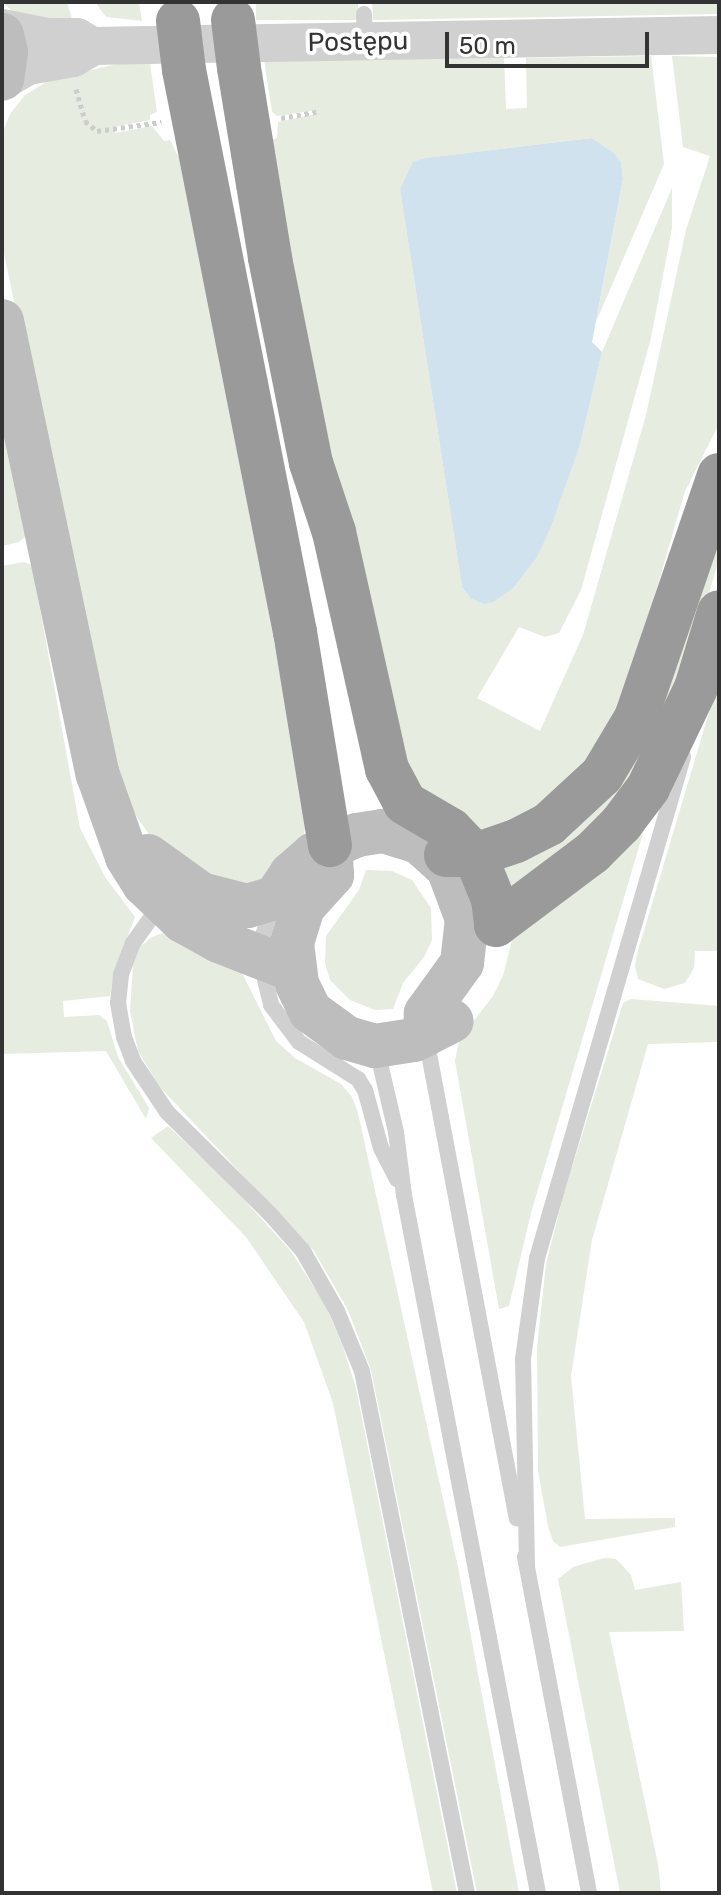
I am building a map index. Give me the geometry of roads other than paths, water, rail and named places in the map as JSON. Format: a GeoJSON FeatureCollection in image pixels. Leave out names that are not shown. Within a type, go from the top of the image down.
{"type":"FeatureCollection","features":[{"type":"Feature","properties":{"kind":"highway"},"geometry":{"type":"LineString","coordinates":[[231,11],[270,258],[311,463],[334,532],[392,784],[405,803],[451,830],[454,854],[493,899],[496,925]]}},
{"type":"Feature","properties":{"kind":"highway"},"geometry":{"type":"LineString","coordinates":[[176,12],[184,70],[295,632],[330,845]]}},
{"type":"Feature","properties":{"kind":"highway"},"geometry":{"type":"LineString","coordinates":[[311,463],[309,490],[313,518],[383,831]]}},
{"type":"Feature","properties":{"kind":"highway"},"geometry":{"type":"LineString","coordinates":[[454,854],[549,824],[602,775],[621,748],[649,684],[719,475]]}},
{"type":"Feature","properties":{"kind":"highway"},"geometry":{"type":"LineString","coordinates":[[496,925],[592,853],[621,824],[661,764],[696,688],[719,612]]}},
{"type":"Feature","properties":{"kind":"main road"},"geometry":{"type":"LineString","coordinates":[[2,35],[6,52],[2,80]]}},
{"type":"Feature","properties":{"kind":"main road"},"geometry":{"type":"LineString","coordinates":[[2,321],[98,775],[134,870],[161,902],[192,927],[277,963],[319,1020],[347,1038],[375,1046],[402,1043],[453,1021],[473,997],[491,959],[496,925]]}},
{"type":"Feature","properties":{"kind":"main road"},"geometry":{"type":"LineString","coordinates":[[113,815],[160,868],[201,894],[247,906],[275,898],[303,862],[330,845],[357,835],[383,831],[454,854],[468,933],[462,963],[426,1013],[425,1035]]}},
{"type":"Feature","properties":{"kind":"main road"},"geometry":{"type":"LineString","coordinates":[[277,963],[292,943],[298,916],[332,875],[330,845]]}},
{"type":"Feature","properties":{"kind":"street","name":"Postępu"},"geometry":{"type":"LineString","coordinates":[[2,28],[48,37],[77,37],[92,46]]}},
{"type":"Feature","properties":{"kind":"street","name":"Postępu"},"geometry":{"type":"LineString","coordinates":[[2,80],[28,66],[73,58],[92,46],[365,28],[719,35]]}},
{"type":"Feature","properties":{"kind":"lane"},"geometry":{"type":"LineString","coordinates":[[527,1566],[523,1359],[537,1258],[674,793],[696,688]]}},
{"type":"Feature","properties":{"kind":"lane"},"geometry":{"type":"LineString","coordinates":[[275,898],[264,928],[277,963],[266,988],[278,1018],[299,1042],[353,1075],[365,1090],[381,1148],[404,1195]]}},
{"type":"Feature","properties":{"kind":"lane"},"geometry":{"type":"LineString","coordinates":[[161,902],[133,943],[121,975],[118,1003],[124,1037],[133,1061],[167,1112],[303,1251],[337,1311],[356,1358],[376,1431],[467,1893]]}},
{"type":"Feature","properties":{"kind":"lane"},"geometry":{"type":"LineString","coordinates":[[425,1035],[589,1893]]}},
{"type":"Feature","properties":{"kind":"lane"},"geometry":{"type":"LineString","coordinates":[[375,1046],[396,1132],[404,1195],[538,1893]]}},
{"type":"Feature","properties":{"kind":"water"},"geometry":{"type":"Polygon","coordinates":[[[592,138],[614,153],[621,162],[623,179],[592,342],[602,352],[580,445],[537,557],[513,588],[493,602],[484,604],[470,598],[462,587],[400,189],[413,162],[425,158],[592,138]]]}}]}
